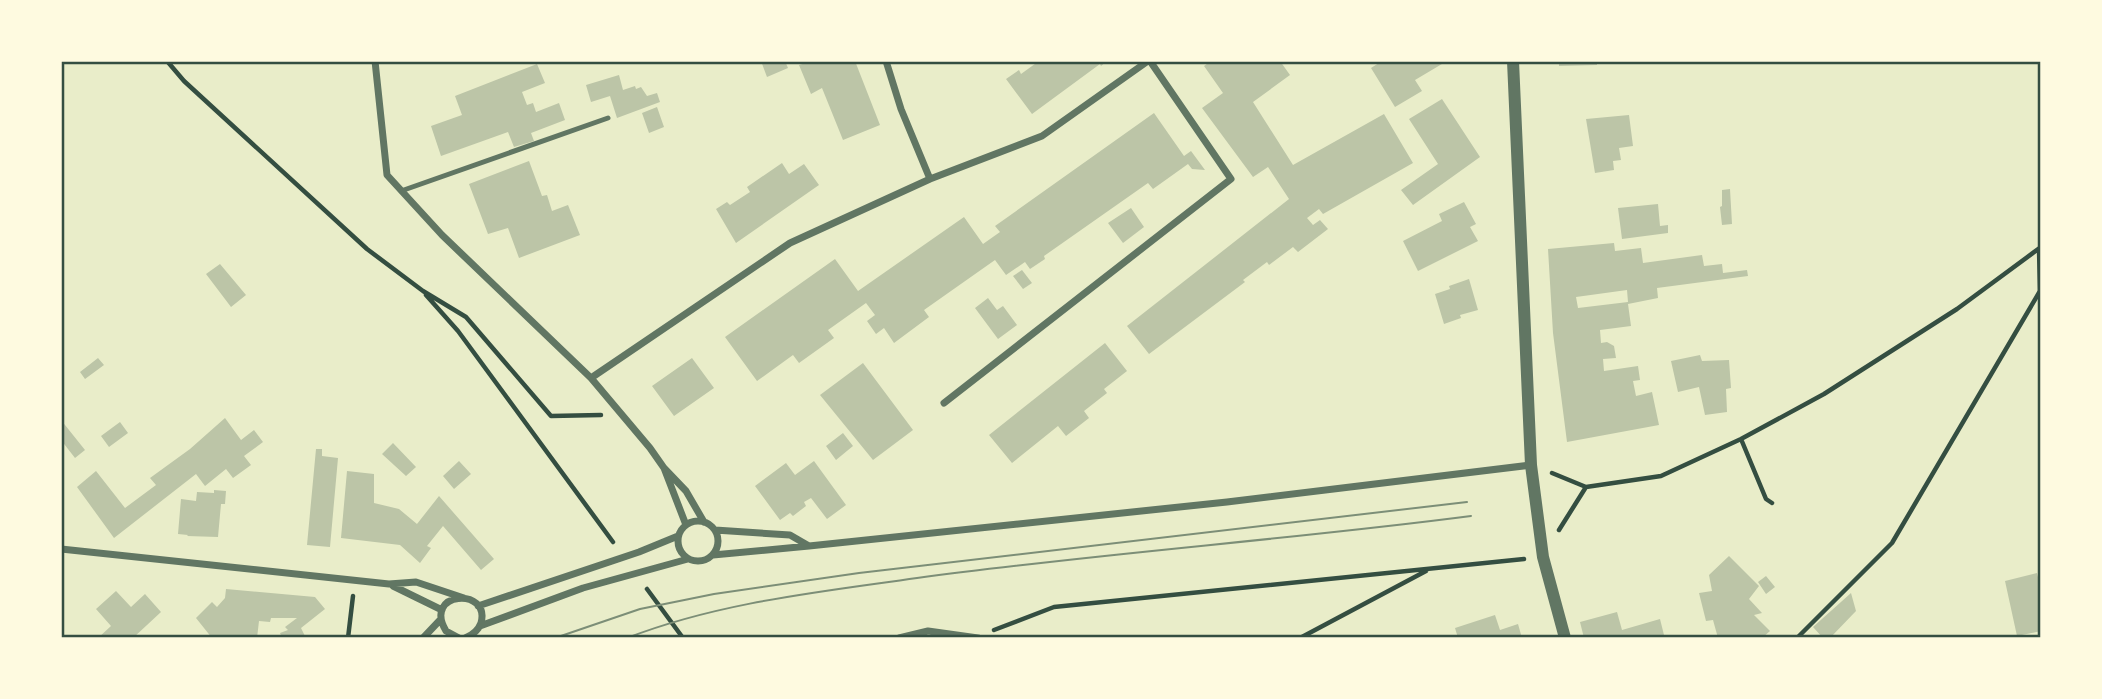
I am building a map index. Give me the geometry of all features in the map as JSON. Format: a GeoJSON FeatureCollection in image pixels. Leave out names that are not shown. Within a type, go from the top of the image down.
{"type":"FeatureCollection","features":[{"type":"Feature","properties":{"kind":"street"},"geometry":{"type":"LineString","coordinates":[[375,61],[387,176],[442,235],[591,378],[686,491],[704,522],[715,530],[790,535],[808,546]]}},
{"type":"Feature","properties":{"kind":"street"},"geometry":{"type":"LineString","coordinates":[[886,61],[901,109],[930,179]]}},
{"type":"Feature","properties":{"kind":"street"},"geometry":{"type":"LineString","coordinates":[[591,378],[790,243],[930,179],[1042,136],[1149,61],[1231,179],[944,402]]}},
{"type":"Feature","properties":{"kind":"street"},"geometry":{"type":"LineString","coordinates":[[1513,61],[1531,465],[1543,557],[1565,638]]}},
{"type":"Feature","properties":{"kind":"street"},"geometry":{"type":"LineString","coordinates":[[480,626],[583,588],[688,559],[701,562],[713,555],[1227,502],[1531,465]]}},
{"type":"Feature","properties":{"kind":"street"},"geometry":{"type":"LineString","coordinates":[[664,468],[686,525]]}},
{"type":"Feature","properties":{"kind":"street"},"geometry":{"type":"LineString","coordinates":[[478,606],[639,552],[678,536],[691,522],[704,522]]}},
{"type":"Feature","properties":{"kind":"street"},"geometry":{"type":"LineString","coordinates":[[713,555],[718,543],[715,530]]}},
{"type":"Feature","properties":{"kind":"street"},"geometry":{"type":"LineString","coordinates":[[678,536],[679,549],[688,559]]}},
{"type":"Feature","properties":{"kind":"street"},"geometry":{"type":"LineString","coordinates":[[61,549],[355,581],[389,584],[416,582],[474,601],[482,619],[476,631],[466,638]]}},
{"type":"Feature","properties":{"kind":"street"},"geometry":{"type":"LineString","coordinates":[[389,584],[442,610]]}},
{"type":"Feature","properties":{"kind":"street"},"geometry":{"type":"LineString","coordinates":[[456,637],[446,631],[441,619],[442,610],[454,598],[464,598]]}},
{"type":"Feature","properties":{"kind":"street"},"geometry":{"type":"LineString","coordinates":[[423,638],[441,619]]}},
{"type":"Feature","properties":{"kind":"street"},"geometry":{"type":"LineString","coordinates":[[899,638],[928,631],[977,637]]}},
{"type":"Feature","properties":{"kind":"lane"},"geometry":{"type":"LineString","coordinates":[[401,191],[608,118]]}},
{"type":"Feature","properties":{"kind":"path"},"geometry":{"type":"LineString","coordinates":[[167,61],[184,81],[367,249],[424,291],[466,317],[551,416],[620,415]]}},
{"type":"Feature","properties":{"kind":"path"},"geometry":{"type":"LineString","coordinates":[[1531,465],[1586,487],[1661,476],[1741,439],[1835,387],[1957,309],[2040,248]]}},
{"type":"Feature","properties":{"kind":"path"},"geometry":{"type":"LineString","coordinates":[[1797,638],[1892,543],[2040,291],[2040,248]]}},
{"type":"Feature","properties":{"kind":"path"},"geometry":{"type":"LineString","coordinates":[[424,291],[458,331],[619,550]]}},
{"type":"Feature","properties":{"kind":"path"},"geometry":{"type":"LineString","coordinates":[[1741,439],[1766,499],[1772,503]]}},
{"type":"Feature","properties":{"kind":"path"},"geometry":{"type":"LineString","coordinates":[[977,637],[1054,607],[1543,557],[1586,487]]}},
{"type":"Feature","properties":{"kind":"path"},"geometry":{"type":"LineString","coordinates":[[1300,638],[1429,569]]}},
{"type":"Feature","properties":{"kind":"path"},"geometry":{"type":"LineString","coordinates":[[348,638],[355,581]]}},
{"type":"Feature","properties":{"kind":"path"},"geometry":{"type":"LineString","coordinates":[[643,583],[683,638]]}},
{"type":"Feature","properties":{"kind":"building"},"geometry":{"type":"Polygon","coordinates":[[[761,61],[785,61],[788,68],[767,77],[761,61]]]}},
{"type":"Feature","properties":{"kind":"building"},"geometry":{"type":"Polygon","coordinates":[[[813,61],[855,61],[880,125],[843,140],[822,88],[811,94],[799,65],[813,61]]]}},
{"type":"Feature","properties":{"kind":"building"},"geometry":{"type":"Polygon","coordinates":[[[1039,61],[1107,61],[1032,114],[1006,79],[1019,70],[1021,74],[1039,61]]]}},
{"type":"Feature","properties":{"kind":"building"},"geometry":{"type":"Polygon","coordinates":[[[1211,61],[1280,61],[1290,75],[1253,102],[1293,165],[1384,114],[1413,163],[1323,214],[1319,209],[1307,218],[1313,225],[1320,220],[1328,229],[1298,252],[1293,247],[1269,265],[1267,262],[1243,280],[1245,282],[1149,354],[1127,326],[1289,199],[1268,167],[1253,177],[1202,108],[1223,93],[1204,66],[1211,61]]]}},
{"type":"Feature","properties":{"kind":"building"},"geometry":{"type":"Polygon","coordinates":[[[1382,61],[1447,61],[1415,80],[1422,91],[1395,107],[1371,68],[1382,61]]]}},
{"type":"Feature","properties":{"kind":"building"},"geometry":{"type":"Polygon","coordinates":[[[1559,61],[1597,61],[1597,65],[1559,66],[1559,61]]]}},
{"type":"Feature","properties":{"kind":"building"},"geometry":{"type":"Polygon","coordinates":[[[537,64],[545,83],[522,92],[527,105],[533,103],[536,112],[559,103],[565,120],[531,133],[534,141],[514,147],[508,132],[441,156],[431,126],[462,115],[455,96],[537,64]]]}},
{"type":"Feature","properties":{"kind":"building"},"geometry":{"type":"Polygon","coordinates":[[[619,75],[623,90],[641,87],[647,96],[657,93],[660,102],[617,118],[610,96],[591,102],[586,85],[619,75]]]}},
{"type":"Feature","properties":{"kind":"building"},"geometry":{"type":"Polygon","coordinates":[[[1442,99],[1480,157],[1413,205],[1401,190],[1438,164],[1409,119],[1442,99]]]}},
{"type":"Feature","properties":{"kind":"building"},"geometry":{"type":"Polygon","coordinates":[[[657,107],[664,127],[649,133],[642,113],[657,107]]]}},
{"type":"Feature","properties":{"kind":"building"},"geometry":{"type":"Polygon","coordinates":[[[1154,113],[1184,156],[1191,151],[1205,170],[1192,169],[1188,164],[1153,189],[1148,183],[1044,256],[1045,259],[1030,269],[1025,262],[1006,275],[995,260],[924,310],[929,317],[894,343],[884,328],[876,334],[867,321],[875,315],[866,303],[828,330],[834,338],[799,363],[793,355],[757,381],[725,337],[835,259],[858,291],[964,217],[983,244],[1000,232],[995,226],[1154,113]]]}},
{"type":"Feature","properties":{"kind":"building"},"geometry":{"type":"Polygon","coordinates":[[[1629,115],[1633,146],[1619,148],[1621,160],[1613,161],[1614,170],[1595,173],[1586,119],[1629,115]]]}},
{"type":"Feature","properties":{"kind":"building"},"geometry":{"type":"Polygon","coordinates":[[[529,161],[542,196],[547,195],[552,211],[568,205],[580,235],[519,258],[508,228],[488,234],[469,184],[529,161]]]}},
{"type":"Feature","properties":{"kind":"building"},"geometry":{"type":"Polygon","coordinates":[[[782,163],[789,174],[804,164],[819,185],[736,243],[716,209],[727,202],[730,205],[750,192],[747,187],[782,163]]]}},
{"type":"Feature","properties":{"kind":"building"},"geometry":{"type":"Polygon","coordinates":[[[1730,189],[1732,224],[1722,225],[1722,190],[1730,189]]]}},
{"type":"Feature","properties":{"kind":"building"},"geometry":{"type":"Polygon","coordinates":[[[1464,202],[1476,224],[1470,227],[1478,241],[1418,271],[1403,241],[1442,221],[1439,214],[1464,202]]]}},
{"type":"Feature","properties":{"kind":"building"},"geometry":{"type":"Polygon","coordinates":[[[1658,204],[1660,226],[1668,225],[1668,233],[1622,239],[1618,208],[1658,204]]]}},
{"type":"Feature","properties":{"kind":"building"},"geometry":{"type":"Polygon","coordinates":[[[1131,208],[1144,227],[1123,243],[1108,223],[1131,208]]]}},
{"type":"Feature","properties":{"kind":"building"},"geometry":{"type":"Polygon","coordinates":[[[1614,243],[1615,251],[1641,248],[1643,263],[1702,255],[1704,266],[1722,264],[1723,273],[1747,270],[1748,276],[1657,288],[1658,298],[1628,304],[1631,326],[1600,330],[1601,343],[1607,342],[1614,346],[1616,358],[1603,359],[1604,371],[1638,366],[1640,380],[1633,381],[1636,396],[1652,392],[1659,425],[1567,442],[1553,333],[1548,249],[1614,243]],[[1627,290],[1576,297],[1578,308],[1628,302],[1627,290]]]}},
{"type":"Feature","properties":{"kind":"building"},"geometry":{"type":"Polygon","coordinates":[[[220,264],[246,295],[231,307],[206,274],[220,264]]]}},
{"type":"Feature","properties":{"kind":"building"},"geometry":{"type":"Polygon","coordinates":[[[1022,270],[1032,283],[1023,289],[1013,276],[1022,270]]]}},
{"type":"Feature","properties":{"kind":"building"},"geometry":{"type":"Polygon","coordinates":[[[1469,279],[1478,310],[1460,315],[1461,318],[1444,324],[1435,294],[1469,279]]]}},
{"type":"Feature","properties":{"kind":"building"},"geometry":{"type":"Polygon","coordinates":[[[988,298],[997,310],[1003,306],[1017,325],[998,339],[975,308],[988,298]]]}},
{"type":"Feature","properties":{"kind":"building"},"geometry":{"type":"Polygon","coordinates":[[[1105,343],[1127,371],[1104,389],[1107,393],[1084,411],[1089,418],[1066,436],[1058,426],[1012,463],[989,435],[1105,343]]]}},
{"type":"Feature","properties":{"kind":"building"},"geometry":{"type":"Polygon","coordinates":[[[1700,355],[1702,361],[1729,360],[1731,388],[1726,389],[1727,412],[1705,415],[1699,387],[1678,392],[1671,361],[1700,355]]]}},
{"type":"Feature","properties":{"kind":"building"},"geometry":{"type":"Polygon","coordinates":[[[98,358],[104,365],[85,379],[80,372],[98,358]]]}},
{"type":"Feature","properties":{"kind":"building"},"geometry":{"type":"Polygon","coordinates":[[[692,358],[714,388],[674,416],[652,386],[692,358]]]}},
{"type":"Feature","properties":{"kind":"building"},"geometry":{"type":"Polygon","coordinates":[[[863,363],[913,430],[873,460],[820,395],[863,363]]]}},
{"type":"Feature","properties":{"kind":"building"},"geometry":{"type":"Polygon","coordinates":[[[225,418],[241,440],[254,430],[263,442],[244,456],[251,465],[233,478],[226,469],[205,486],[196,474],[114,538],[77,487],[96,471],[125,508],[156,485],[150,478],[190,449],[225,418]]]}},
{"type":"Feature","properties":{"kind":"building"},"geometry":{"type":"Polygon","coordinates":[[[61,420],[85,450],[75,458],[61,440],[61,420]]]}},
{"type":"Feature","properties":{"kind":"building"},"geometry":{"type":"Polygon","coordinates":[[[120,422],[128,433],[109,447],[101,436],[120,422]]]}},
{"type":"Feature","properties":{"kind":"building"},"geometry":{"type":"Polygon","coordinates":[[[843,433],[853,446],[836,460],[826,446],[843,433]]]}},
{"type":"Feature","properties":{"kind":"building"},"geometry":{"type":"Polygon","coordinates":[[[393,443],[416,467],[406,476],[382,454],[393,443]]]}},
{"type":"Feature","properties":{"kind":"building"},"geometry":{"type":"Polygon","coordinates":[[[316,449],[322,449],[322,456],[338,458],[330,547],[307,545],[316,449]]]}},
{"type":"Feature","properties":{"kind":"building"},"geometry":{"type":"Polygon","coordinates":[[[459,461],[471,474],[454,489],[443,476],[459,461]]]}},
{"type":"Feature","properties":{"kind":"building"},"geometry":{"type":"Polygon","coordinates":[[[814,461],[846,505],[827,519],[811,498],[804,502],[806,506],[793,516],[790,513],[780,520],[755,486],[786,463],[795,475],[814,461]]]}},
{"type":"Feature","properties":{"kind":"building"},"geometry":{"type":"Polygon","coordinates":[[[347,471],[374,474],[374,503],[399,509],[417,524],[439,496],[494,559],[481,570],[443,526],[427,546],[431,548],[420,563],[400,545],[341,538],[347,471]]]}},
{"type":"Feature","properties":{"kind":"building"},"geometry":{"type":"Polygon","coordinates":[[[214,490],[226,491],[225,504],[221,504],[218,537],[178,534],[181,499],[196,501],[197,492],[214,493],[214,490]]]}},
{"type":"Feature","properties":{"kind":"building"},"geometry":{"type":"Polygon","coordinates":[[[1729,556],[1759,586],[1749,599],[1762,613],[1754,615],[1770,631],[1762,638],[1718,638],[1713,620],[1706,621],[1699,593],[1712,591],[1709,575],[1729,556]]]}},
{"type":"Feature","properties":{"kind":"building"},"geometry":{"type":"Polygon","coordinates":[[[2037,573],[2041,589],[2041,631],[2017,636],[2005,581],[2037,573]]]}},
{"type":"Feature","properties":{"kind":"building"},"geometry":{"type":"Polygon","coordinates":[[[1766,576],[1775,587],[1766,594],[1758,582],[1766,576]]]}},
{"type":"Feature","properties":{"kind":"building"},"geometry":{"type":"Polygon","coordinates":[[[226,589],[315,597],[325,609],[301,628],[306,638],[282,638],[280,633],[288,630],[285,627],[297,618],[271,618],[270,622],[259,621],[257,638],[212,638],[196,618],[212,602],[217,607],[225,598],[226,589]]]}},
{"type":"Feature","properties":{"kind":"building"},"geometry":{"type":"Polygon","coordinates":[[[116,591],[131,607],[145,594],[161,612],[133,638],[98,638],[111,626],[96,609],[116,591]]]}},
{"type":"Feature","properties":{"kind":"building"},"geometry":{"type":"Polygon","coordinates":[[[1851,593],[1856,611],[1830,638],[1823,638],[1813,627],[1851,593]]]}},
{"type":"Feature","properties":{"kind":"building"},"geometry":{"type":"Polygon","coordinates":[[[1617,612],[1622,630],[1660,619],[1664,635],[1653,638],[1584,638],[1580,622],[1617,612]]]}},
{"type":"Feature","properties":{"kind":"building"},"geometry":{"type":"Polygon","coordinates":[[[1495,615],[1500,630],[1518,624],[1522,638],[1458,638],[1455,628],[1495,615]]]}},
{"type":"Feature","properties":{"kind":"tram line"},"geometry":{"type":"LineString","coordinates":[[555,638],[640,609],[714,594],[859,573],[1467,502]]}},
{"type":"Feature","properties":{"kind":"tram line"},"geometry":{"type":"LineString","coordinates":[[627,638],[698,615],[844,588],[1055,561],[1471,516]]}}]}
